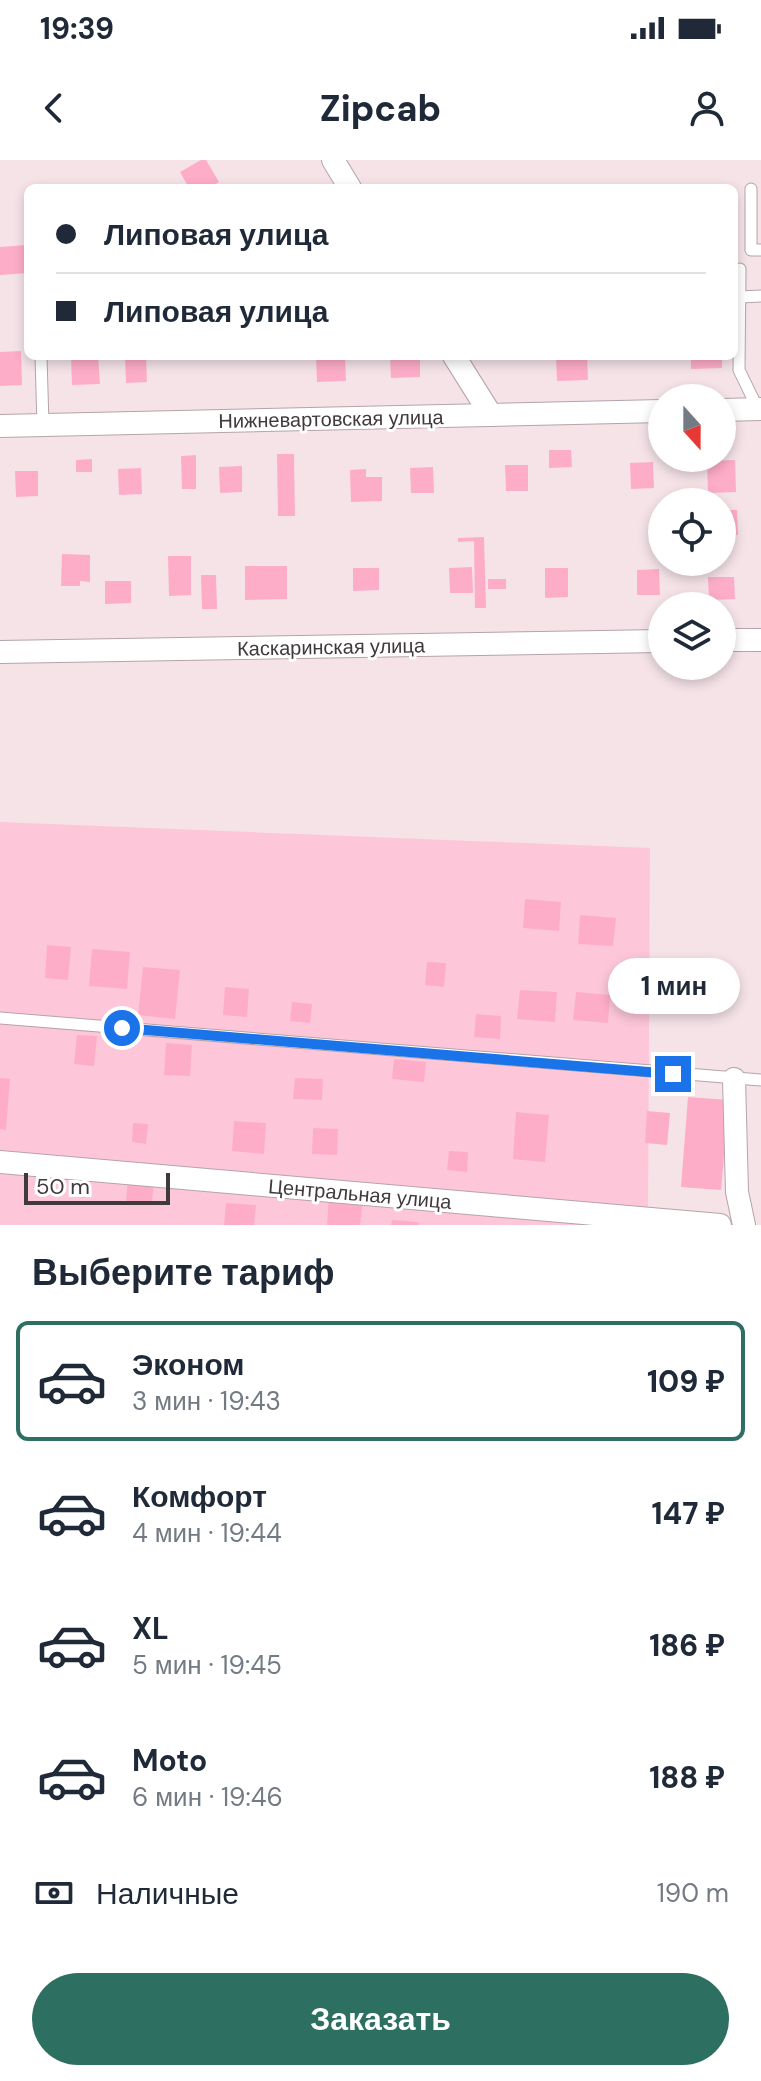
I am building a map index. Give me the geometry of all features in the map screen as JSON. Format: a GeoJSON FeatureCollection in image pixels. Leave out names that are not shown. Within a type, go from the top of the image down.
{"type":"FeatureCollection","features":[{"type":"Feature","properties":{"kind":"street"},"geometry":{"type":"LineString","coordinates":[[333,160],[348,184]]}},
{"type":"Feature","properties":{"kind":"street"},"geometry":{"type":"LineString","coordinates":[[457,360],[491,415]]}},
{"type":"Feature","properties":{"kind":"street"},"geometry":{"type":"LineString","coordinates":[[736,410],[760,409]]}},
{"type":"Feature","properties":{"kind":"street","name":"Нижневартовская улица"},"geometry":{"type":"LineString","coordinates":[[0,426],[648,411]]}},
{"type":"Feature","properties":{"kind":"street"},"geometry":{"type":"LineString","coordinates":[[736,640],[761,640]]}},
{"type":"Feature","properties":{"kind":"street","name":"Каскаринская улица"},"geometry":{"type":"LineString","coordinates":[[0,652],[648,641]]}},
{"type":"Feature","properties":{"kind":"street"},"geometry":{"type":"LineString","coordinates":[[734,1079],[737,1192],[744,1225]]}},
{"type":"Feature","properties":{"kind":"street","name":"Центральная улица"},"geometry":{"type":"LineString","coordinates":[[0,1162],[720,1225]]}},
{"type":"Feature","properties":{"kind":"lane"},"geometry":{"type":"LineString","coordinates":[[751,189],[756,214],[751,250],[761,250]]}},
{"type":"Feature","properties":{"kind":"lane"},"geometry":{"type":"LineString","coordinates":[[740,269],[739,370],[760,409]]}},
{"type":"Feature","properties":{"kind":"lane"},"geometry":{"type":"LineString","coordinates":[[740,297],[761,296]]}},
{"type":"Feature","properties":{"kind":"lane"},"geometry":{"type":"LineString","coordinates":[[41,360],[43,425]]}},
{"type":"Feature","properties":{"kind":"lane"},"geometry":{"type":"LineString","coordinates":[[0,1018],[761,1080]]}},
{"type":"Feature","properties":{"kind":"shaded area"},"geometry":{"type":"Polygon","coordinates":[[[0,822],[650,848],[648,1225],[0,1225],[0,822]]]}},
{"type":"Feature","properties":{"kind":"building"},"geometry":{"type":"Polygon","coordinates":[[[206,160],[219,182],[187,184],[180,172],[206,160]]]}},
{"type":"Feature","properties":{"kind":"building"},"geometry":{"type":"Polygon","coordinates":[[[24,245],[24,273],[0,275],[0,247],[24,245]]]}},
{"type":"Feature","properties":{"kind":"building"},"geometry":{"type":"Polygon","coordinates":[[[21,351],[22,385],[0,386],[0,352],[21,351]]]}},
{"type":"Feature","properties":{"kind":"building"},"geometry":{"type":"Polygon","coordinates":[[[71,360],[98,360],[100,384],[72,385],[71,360]]]}},
{"type":"Feature","properties":{"kind":"building"},"geometry":{"type":"Polygon","coordinates":[[[125,360],[146,360],[147,382],[126,383],[125,360]]]}},
{"type":"Feature","properties":{"kind":"building"},"geometry":{"type":"Polygon","coordinates":[[[316,360],[345,360],[346,381],[317,382],[316,360]]]}},
{"type":"Feature","properties":{"kind":"building"},"geometry":{"type":"Polygon","coordinates":[[[390,360],[420,360],[420,377],[391,378],[390,360]]]}},
{"type":"Feature","properties":{"kind":"building"},"geometry":{"type":"Polygon","coordinates":[[[556,360],[587,360],[588,380],[557,381],[556,360]]]}},
{"type":"Feature","properties":{"kind":"building"},"geometry":{"type":"Polygon","coordinates":[[[691,360],[722,360],[722,368],[691,369],[691,360]]]}},
{"type":"Feature","properties":{"kind":"building"},"geometry":{"type":"Polygon","coordinates":[[[549,450],[571,450],[572,467],[549,468],[549,450]]]}},
{"type":"Feature","properties":{"kind":"building"},"geometry":{"type":"Polygon","coordinates":[[[277,454],[294,454],[295,516],[278,516],[277,454]]]}},
{"type":"Feature","properties":{"kind":"building"},"geometry":{"type":"Polygon","coordinates":[[[196,455],[196,489],[182,489],[181,456],[196,455]]]}},
{"type":"Feature","properties":{"kind":"building"},"geometry":{"type":"Polygon","coordinates":[[[92,459],[92,472],[76,472],[76,460],[92,459]]]}},
{"type":"Feature","properties":{"kind":"building"},"geometry":{"type":"Polygon","coordinates":[[[648,462],[648,472],[653,472],[654,488],[631,489],[630,463],[648,462]]]}},
{"type":"Feature","properties":{"kind":"building"},"geometry":{"type":"Polygon","coordinates":[[[505,465],[528,465],[528,491],[506,491],[505,465]]]}},
{"type":"Feature","properties":{"kind":"building"},"geometry":{"type":"Polygon","coordinates":[[[242,466],[242,492],[220,493],[219,467],[242,466]]]}},
{"type":"Feature","properties":{"kind":"building"},"geometry":{"type":"Polygon","coordinates":[[[433,467],[434,493],[411,493],[410,468],[433,467]]]}},
{"type":"Feature","properties":{"kind":"building"},"geometry":{"type":"Polygon","coordinates":[[[141,468],[142,494],[119,495],[118,469],[141,468]]]}},
{"type":"Feature","properties":{"kind":"building"},"geometry":{"type":"Polygon","coordinates":[[[366,469],[366,477],[382,477],[382,501],[351,502],[350,470],[366,469]]]}},
{"type":"Feature","properties":{"kind":"building"},"geometry":{"type":"Polygon","coordinates":[[[15,471],[38,471],[38,496],[16,497],[15,471]]]}},
{"type":"Feature","properties":{"kind":"building"},"geometry":{"type":"Polygon","coordinates":[[[707,472],[735,472],[736,488],[708,488],[707,472]]]}},
{"type":"Feature","properties":{"kind":"building"},"geometry":{"type":"Polygon","coordinates":[[[484,537],[486,608],[475,608],[474,541],[458,542],[458,538],[484,537]]]}},
{"type":"Feature","properties":{"kind":"building"},"geometry":{"type":"Polygon","coordinates":[[[62,554],[90,555],[90,582],[80,581],[80,586],[61,586],[62,554]]]}},
{"type":"Feature","properties":{"kind":"building"},"geometry":{"type":"Polygon","coordinates":[[[168,556],[191,556],[191,595],[169,596],[168,556]]]}},
{"type":"Feature","properties":{"kind":"building"},"geometry":{"type":"Polygon","coordinates":[[[245,566],[287,566],[287,599],[245,600],[245,566]]]}},
{"type":"Feature","properties":{"kind":"building"},"geometry":{"type":"Polygon","coordinates":[[[472,567],[473,593],[450,593],[449,568],[472,567]]]}},
{"type":"Feature","properties":{"kind":"building"},"geometry":{"type":"Polygon","coordinates":[[[353,568],[379,568],[379,590],[353,591],[353,568]]]}},
{"type":"Feature","properties":{"kind":"building"},"geometry":{"type":"Polygon","coordinates":[[[545,568],[568,568],[568,597],[545,598],[545,568]]]}},
{"type":"Feature","properties":{"kind":"building"},"geometry":{"type":"Polygon","coordinates":[[[637,570],[648,570],[648,576],[659,576],[660,592],[637,595],[637,570]]]}},
{"type":"Feature","properties":{"kind":"building"},"geometry":{"type":"Polygon","coordinates":[[[201,575],[216,575],[217,609],[202,609],[201,575]]]}},
{"type":"Feature","properties":{"kind":"building"},"geometry":{"type":"Polygon","coordinates":[[[708,577],[734,577],[735,592],[709,592],[708,577]]]}},
{"type":"Feature","properties":{"kind":"building"},"geometry":{"type":"Polygon","coordinates":[[[488,579],[506,579],[506,589],[488,589],[488,579]]]}},
{"type":"Feature","properties":{"kind":"building"},"geometry":{"type":"Polygon","coordinates":[[[105,581],[131,581],[131,603],[105,604],[105,581]]]}},
{"type":"Feature","properties":{"kind":"building"},"geometry":{"type":"Polygon","coordinates":[[[525,899],[561,902],[559,931],[523,928],[525,899]]]}},
{"type":"Feature","properties":{"kind":"building"},"geometry":{"type":"Polygon","coordinates":[[[580,915],[616,918],[613,946],[578,944],[580,915]]]}},
{"type":"Feature","properties":{"kind":"building"},"geometry":{"type":"Polygon","coordinates":[[[47,945],[71,947],[68,980],[45,978],[47,945]]]}},
{"type":"Feature","properties":{"kind":"building"},"geometry":{"type":"Polygon","coordinates":[[[92,949],[130,952],[127,989],[89,986],[92,949]]]}},
{"type":"Feature","properties":{"kind":"building"},"geometry":{"type":"Polygon","coordinates":[[[427,962],[446,963],[444,987],[425,985],[427,962]]]}},
{"type":"Feature","properties":{"kind":"building"},"geometry":{"type":"Polygon","coordinates":[[[143,967],[180,970],[175,1019],[138,1015],[143,967]]]}},
{"type":"Feature","properties":{"kind":"building"},"geometry":{"type":"Polygon","coordinates":[[[682,984],[719,986],[717,1013],[680,1010],[682,984]]]}},
{"type":"Feature","properties":{"kind":"building"},"geometry":{"type":"Polygon","coordinates":[[[225,987],[249,989],[247,1017],[223,1015],[225,987]]]}},
{"type":"Feature","properties":{"kind":"building"},"geometry":{"type":"Polygon","coordinates":[[[520,990],[557,992],[555,1022],[517,1019],[520,990]]]}},
{"type":"Feature","properties":{"kind":"building"},"geometry":{"type":"Polygon","coordinates":[[[576,992],[610,995],[608,1023],[573,1020],[576,992]]]}},
{"type":"Feature","properties":{"kind":"building"},"geometry":{"type":"Polygon","coordinates":[[[292,1002],[312,1004],[310,1023],[290,1021],[292,1002]]]}},
{"type":"Feature","properties":{"kind":"building"},"geometry":{"type":"Polygon","coordinates":[[[476,1014],[501,1016],[500,1039],[474,1037],[476,1014]]]}},
{"type":"Feature","properties":{"kind":"building"},"geometry":{"type":"Polygon","coordinates":[[[77,1035],[97,1036],[94,1066],[74,1064],[77,1035]]]}},
{"type":"Feature","properties":{"kind":"building"},"geometry":{"type":"Polygon","coordinates":[[[166,1043],[192,1045],[190,1076],[164,1075],[166,1043]]]}},
{"type":"Feature","properties":{"kind":"building"},"geometry":{"type":"Polygon","coordinates":[[[394,1059],[426,1062],[424,1082],[392,1079],[394,1059]]]}},
{"type":"Feature","properties":{"kind":"building"},"geometry":{"type":"Polygon","coordinates":[[[0,1078],[10,1079],[6,1130],[0,1129],[0,1078]]]}},
{"type":"Feature","properties":{"kind":"building"},"geometry":{"type":"Polygon","coordinates":[[[295,1078],[323,1079],[322,1100],[293,1099],[295,1078]]]}},
{"type":"Feature","properties":{"kind":"building"},"geometry":{"type":"Polygon","coordinates":[[[688,1097],[729,1100],[721,1190],[681,1187],[688,1097]]]}},
{"type":"Feature","properties":{"kind":"building"},"geometry":{"type":"Polygon","coordinates":[[[647,1111],[670,1113],[667,1145],[645,1143],[647,1111]]]}},
{"type":"Feature","properties":{"kind":"building"},"geometry":{"type":"Polygon","coordinates":[[[516,1112],[549,1115],[545,1162],[513,1159],[516,1112]]]}},
{"type":"Feature","properties":{"kind":"building"},"geometry":{"type":"Polygon","coordinates":[[[234,1121],[266,1123],[264,1154],[232,1151],[234,1121]]]}},
{"type":"Feature","properties":{"kind":"building"},"geometry":{"type":"Polygon","coordinates":[[[133,1123],[148,1124],[146,1144],[132,1142],[133,1123]]]}},
{"type":"Feature","properties":{"kind":"building"},"geometry":{"type":"Polygon","coordinates":[[[313,1128],[338,1129],[337,1155],[312,1154],[313,1128]]]}},
{"type":"Feature","properties":{"kind":"building"},"geometry":{"type":"Polygon","coordinates":[[[449,1151],[468,1152],[467,1172],[447,1170],[449,1151]]]}},
{"type":"Feature","properties":{"kind":"building"},"geometry":{"type":"Polygon","coordinates":[[[71,1172],[87,1173],[85,1198],[70,1197],[71,1172]]]}},
{"type":"Feature","properties":{"kind":"building"},"geometry":{"type":"Polygon","coordinates":[[[128,1177],[154,1179],[152,1203],[126,1201],[128,1177]]]}},
{"type":"Feature","properties":{"kind":"building"},"geometry":{"type":"Polygon","coordinates":[[[329,1196],[363,1199],[360,1225],[327,1225],[329,1196]]]}},
{"type":"Feature","properties":{"kind":"building"},"geometry":{"type":"Polygon","coordinates":[[[226,1203],[256,1205],[254,1225],[224,1225],[226,1203]]]}},
{"type":"Feature","properties":{"kind":"building"},"geometry":{"type":"Polygon","coordinates":[[[392,1220],[419,1222],[418,1225],[391,1225],[392,1220]]]}},
{"type":"Feature","properties":{"kind":"route"},"geometry":{"type":"LineString","coordinates":[[122,1028],[673,1074]]}}]}
